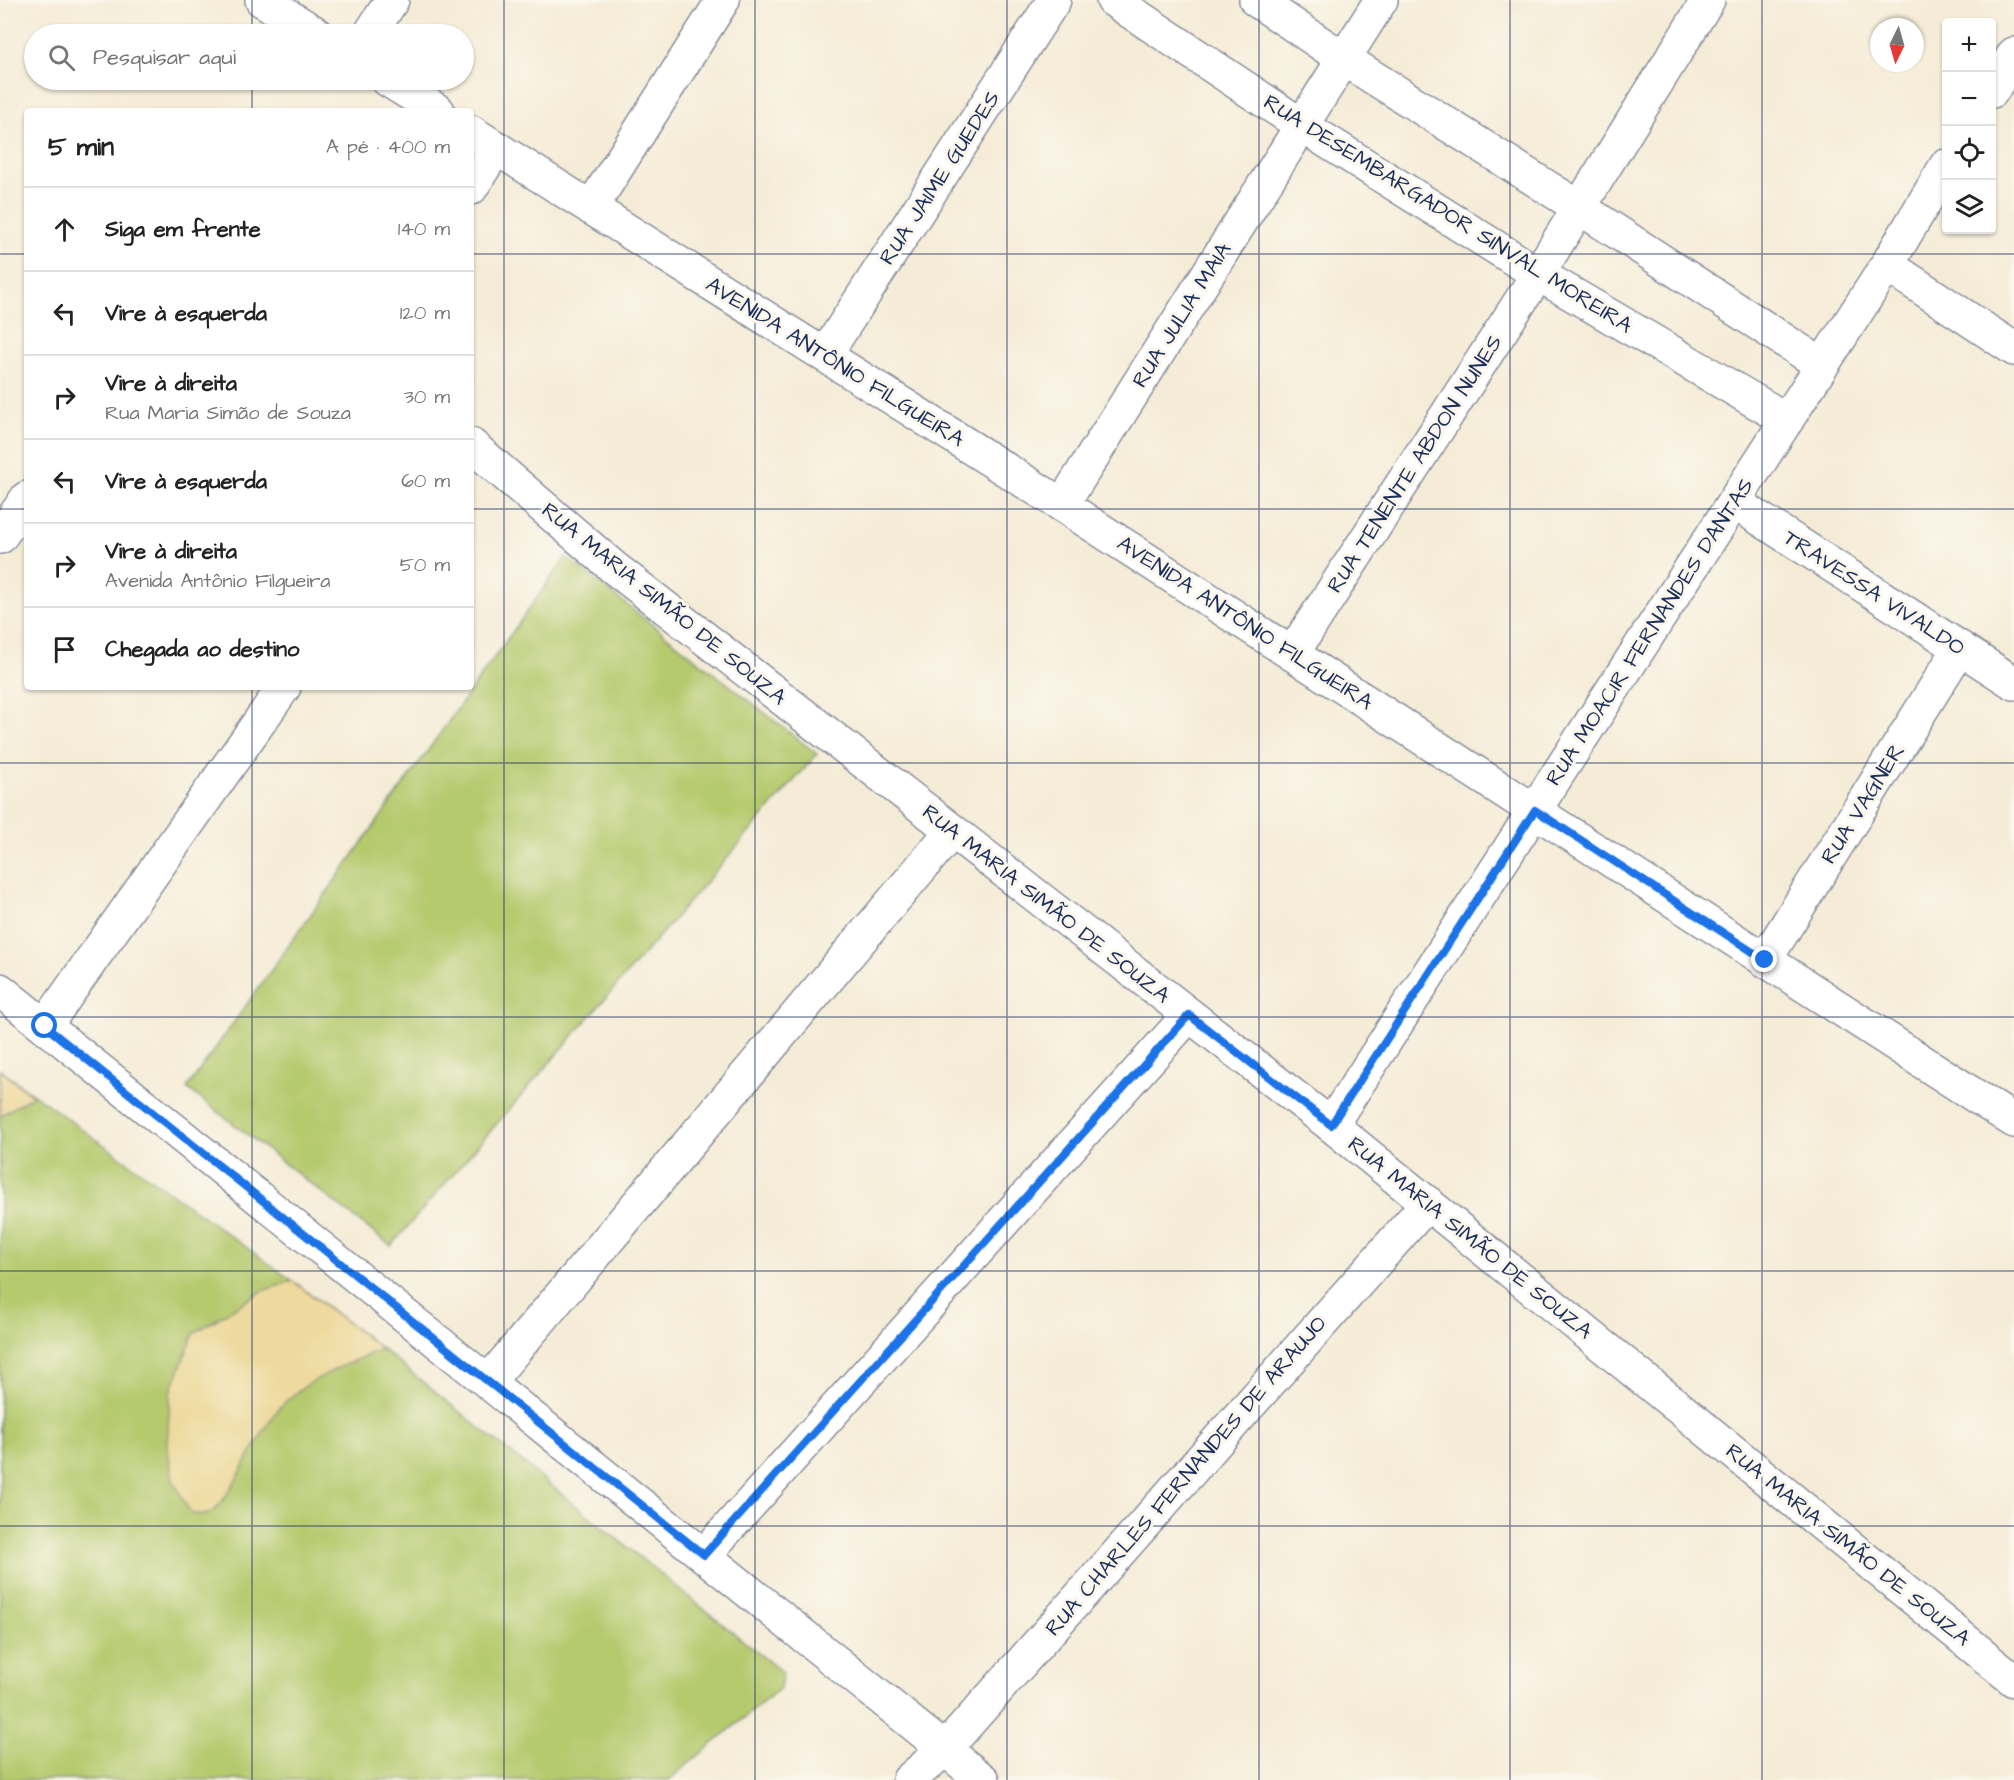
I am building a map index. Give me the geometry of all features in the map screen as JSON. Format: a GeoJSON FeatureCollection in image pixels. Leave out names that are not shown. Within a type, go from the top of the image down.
{"type":"FeatureCollection","features":[{"type":"Feature","properties":{"kind":"street"},"geometry":{"type":"LineString","coordinates":[[262,0],[301,24]]}},
{"type":"Feature","properties":{"kind":"street"},"geometry":{"type":"LineString","coordinates":[[376,24],[392,0]]}},
{"type":"Feature","properties":{"kind":"street"},"geometry":{"type":"LineString","coordinates":[[591,208],[723,0]]}},
{"type":"Feature","properties":{"kind":"street","name":"RUA JAIME GUEDES"},"geometry":{"type":"LineString","coordinates":[[825,355],[1054,0]]}},
{"type":"Feature","properties":{"kind":"street","name":"RUA DESEMBARGADOR SINVAL MOREIRA"},"geometry":{"type":"LineString","coordinates":[[1113,0],[1301,125],[1538,274],[1787,420]]}},
{"type":"Feature","properties":{"kind":"street"},"geometry":{"type":"LineString","coordinates":[[1256,0],[1344,59],[1822,365]]}},
{"type":"Feature","properties":{"kind":"street","name":"RUA JULIA MAIA"},"geometry":{"type":"LineString","coordinates":[[1062,505],[1381,0]]}},
{"type":"Feature","properties":{"kind":"street","name":"RUA TENENTE ABDON NUNES"},"geometry":{"type":"LineString","coordinates":[[1292,654],[1580,208],[1708,0]]}},
{"type":"Feature","properties":{"kind":"street"},"geometry":{"type":"LineString","coordinates":[[1996,84],[2014,54]]}},
{"type":"Feature","properties":{"kind":"street"},"geometry":{"type":"LineString","coordinates":[[404,90],[433,108]]}},
{"type":"Feature","properties":{"kind":"street"},"geometry":{"type":"LineString","coordinates":[[474,176],[483,140]]}},
{"type":"Feature","properties":{"kind":"street","name":"AVENIDA ANTÔNIO FILGUEIRA"},"geometry":{"type":"LineString","coordinates":[[483,140],[1062,505],[1765,960],[2010,1108]]}},
{"type":"Feature","properties":{"kind":"street","name":"RUA MOACIR FERNANDES DANTAS"},"geometry":{"type":"LineString","coordinates":[[1331,1125],[1887,265],[1942,174]]}},
{"type":"Feature","properties":{"kind":"street"},"geometry":{"type":"LineString","coordinates":[[1887,265],[2014,349]]}},
{"type":"Feature","properties":{"kind":"street","name":"RUA MARIA SIMÃO DE SOUZA"},"geometry":{"type":"LineString","coordinates":[[474,448],[613,567],[1331,1125],[2014,1680]]}},
{"type":"Feature","properties":{"kind":"street"},"geometry":{"type":"LineString","coordinates":[[0,537],[24,502]]}},
{"type":"Feature","properties":{"kind":"street","name":"TRAVESSA VIVALDO"},"geometry":{"type":"LineString","coordinates":[[1734,502],[2014,683]]}},
{"type":"Feature","properties":{"kind":"street","name":"RUA VAGNER"},"geometry":{"type":"LineString","coordinates":[[1765,960],[1960,648]]}},
{"type":"Feature","properties":{"kind":"street"},"geometry":{"type":"LineString","coordinates":[[45,1026],[282,690]]}},
{"type":"Feature","properties":{"kind":"street"},"geometry":{"type":"LineString","coordinates":[[488,1383],[952,831]]}},
{"type":"Feature","properties":{"kind":"street"},"geometry":{"type":"LineString","coordinates":[[0,990],[982,1780]]}},
{"type":"Feature","properties":{"kind":"street"},"geometry":{"type":"LineString","coordinates":[[704,1555],[1189,1015]]}},
{"type":"Feature","properties":{"kind":"street","name":"RUA CHARLES FERNANDES DE ARAUJO"},"geometry":{"type":"LineString","coordinates":[[909,1780],[945,1749],[1428,1203]]}},
{"type":"Feature","properties":{"kind":"green space"},"geometry":{"type":"Polygon","coordinates":[[[566,557],[817,754],[391,1246],[187,1088],[471,690],[474,690],[474,686],[566,557]]]}},
{"type":"Feature","properties":{"kind":"green space"},"geometry":{"type":"Polygon","coordinates":[[[0,1070],[293,1281],[382,1349],[783,1673],[780,1688],[669,1780],[0,1780],[0,1070]]]}},
{"type":"Feature","properties":{"kind":"sand"},"geometry":{"type":"Polygon","coordinates":[[[0,1070],[33,1096],[0,1116],[0,1070]]]}},
{"type":"Feature","properties":{"kind":"sand"},"geometry":{"type":"Polygon","coordinates":[[[293,1281],[382,1349],[318,1378],[285,1402],[266,1427],[227,1495],[218,1506],[208,1514],[191,1514],[173,1480],[167,1445],[170,1393],[194,1333],[262,1291],[293,1281]]]}},
{"type":"Feature","properties":{"kind":"route"},"geometry":{"type":"LineString","coordinates":[[45,1026],[704,1555],[1189,1015],[1331,1125],[1535,810],[1765,960]]}}]}
